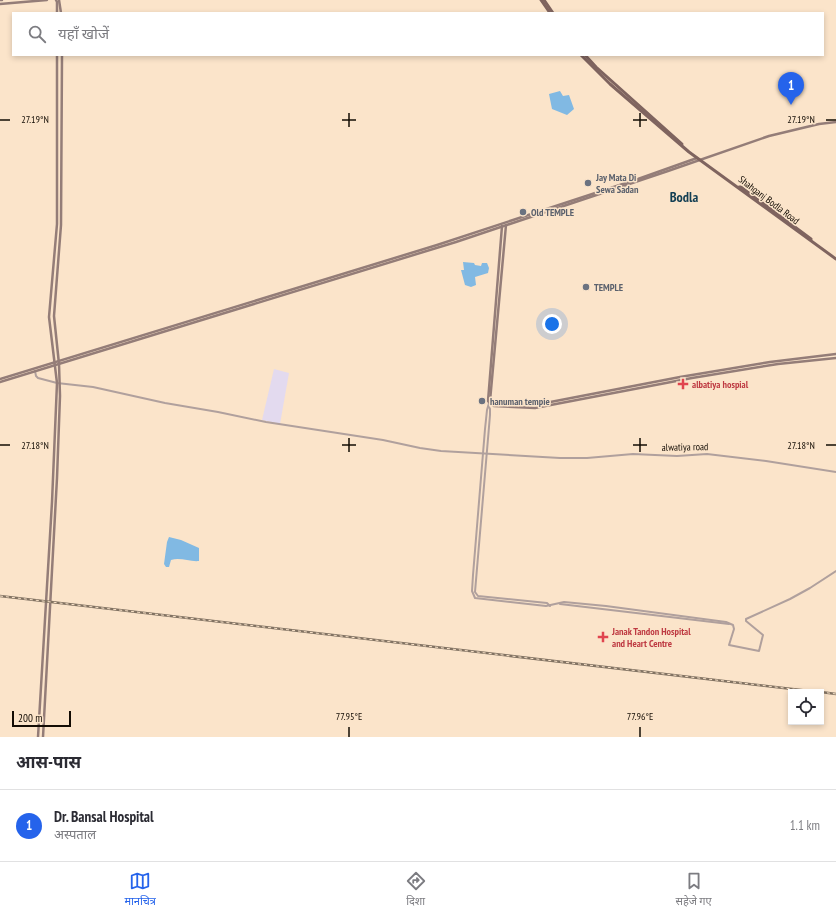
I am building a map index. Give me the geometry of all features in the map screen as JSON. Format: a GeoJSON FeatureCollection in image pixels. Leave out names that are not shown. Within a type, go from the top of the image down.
{"type":"FeatureCollection","features":[{"type":"Feature","properties":{"kind":"main road"},"geometry":{"type":"LineString","coordinates":[[0,4],[3,1],[47,0]]}},
{"type":"Feature","properties":{"kind":"main road"},"geometry":{"type":"LineString","coordinates":[[56,0],[57,12]]}},
{"type":"Feature","properties":{"kind":"main road"},"geometry":{"type":"LineString","coordinates":[[59,0],[61,12]]}},
{"type":"Feature","properties":{"kind":"main road"},"geometry":{"type":"LineString","coordinates":[[542,0],[549,12]]}},
{"type":"Feature","properties":{"kind":"main road"},"geometry":{"type":"LineString","coordinates":[[542,0],[552,12]]}},
{"type":"Feature","properties":{"kind":"main road"},"geometry":{"type":"LineString","coordinates":[[38,737],[52,502],[57,383],[49,317],[56,230],[57,56]]}},
{"type":"Feature","properties":{"kind":"main road"},"geometry":{"type":"LineString","coordinates":[[43,737],[57,478],[60,383],[54,316],[61,225],[62,56]]}},
{"type":"Feature","properties":{"kind":"main road","name":"Shahganj Bodla Road"},"geometry":{"type":"LineString","coordinates":[[582,56],[610,84],[635,104]]}},
{"type":"Feature","properties":{"kind":"main road","name":"Shahganj Bodla Road"},"geometry":{"type":"LineString","coordinates":[[586,56],[666,133],[836,258]]}},
{"type":"Feature","properties":{"kind":"main road"},"geometry":{"type":"LineString","coordinates":[[0,381],[494,227],[769,136],[819,124],[836,122]]}},
{"type":"Feature","properties":{"kind":"main road"},"geometry":{"type":"LineString","coordinates":[[166,330],[255,305],[506,225],[668,171],[699,158]]}},
{"type":"Feature","properties":{"kind":"main road"},"geometry":{"type":"LineString","coordinates":[[490,404],[506,225]]}},
{"type":"Feature","properties":{"kind":"main road"},"geometry":{"type":"LineString","coordinates":[[490,404],[488,401],[488,394],[502,226]]}},
{"type":"Feature","properties":{"kind":"main road"},"geometry":{"type":"LineString","coordinates":[[518,406],[540,404],[680,377],[770,362],[836,354]]}},
{"type":"Feature","properties":{"kind":"main road"},"geometry":{"type":"LineString","coordinates":[[490,404],[544,406],[692,378],[778,364],[836,358]]}},
{"type":"Feature","properties":{"kind":"main road"},"geometry":{"type":"LineString","coordinates":[[0,381],[55,364]]}},
{"type":"Feature","properties":{"kind":"street","name":"alwatiya road"},"geometry":{"type":"LineString","coordinates":[[35,371],[38,378],[57,383],[93,387],[165,403],[266,422],[383,440],[429,450],[538,457],[587,458],[633,454],[680,456],[707,454],[766,461],[836,472]]}},
{"type":"Feature","properties":{"kind":"street"},"geometry":{"type":"LineString","coordinates":[[490,404],[487,410],[473,574],[472,589],[473,596],[475,598],[546,606],[566,602],[726,622],[734,626],[729,645],[760,651],[763,635],[746,621],[746,619],[790,599],[836,571]]}},
{"type":"Feature","properties":{"kind":"shaded area"},"geometry":{"type":"Polygon","coordinates":[[[274,369],[289,373],[280,424],[262,420],[274,369]]]}},
{"type":"Feature","properties":{"kind":"water"},"geometry":{"type":"Polygon","coordinates":[[[560,91],[563,96],[569,95],[574,109],[567,115],[552,109],[549,94],[560,91]]]}},
{"type":"Feature","properties":{"kind":"water"},"geometry":{"type":"Polygon","coordinates":[[[463,262],[474,263],[475,265],[481,266],[482,263],[487,263],[489,268],[488,273],[475,277],[476,285],[471,287],[465,285],[461,270],[464,270],[463,262]]]}},
{"type":"Feature","properties":{"kind":"water"},"geometry":{"type":"Polygon","coordinates":[[[169,537],[181,540],[199,548],[199,561],[174,559],[171,560],[169,567],[166,567],[164,564],[169,537]]]}},
{"type":"Feature","properties":{"kind":"railway"},"geometry":{"type":"LineString","coordinates":[[0,596],[792,689]]}},
{"type":"Feature","properties":{"kind":"railway"},"geometry":{"type":"LineString","coordinates":[[824,692],[836,694]]}},
{"type":"Feature","properties":{"kind":"place","name":"Dr. Bansal Hospital"},"geometry":{"type":"Point","coordinates":[791,105]}},
{"type":"Feature","properties":{"kind":"place","name":"Jay Mata Di Sewa Sadan"},"geometry":{"type":"Point","coordinates":[588,183]}},
{"type":"Feature","properties":{"kind":"place","name":"Old TEMPLE"},"geometry":{"type":"Point","coordinates":[523,212]}},
{"type":"Feature","properties":{"kind":"place","name":"TEMPLE"},"geometry":{"type":"Point","coordinates":[586,287]}},
{"type":"Feature","properties":{"kind":"place","name":"albatiya hospial"},"geometry":{"type":"Point","coordinates":[683,384]}},
{"type":"Feature","properties":{"kind":"place","name":"hanuman tempie"},"geometry":{"type":"Point","coordinates":[482,401]}},
{"type":"Feature","properties":{"kind":"place","name":"Janak Tandon Hospital and Heart Centre"},"geometry":{"type":"Point","coordinates":[603,637]}},
{"type":"Feature","properties":{"kind":"district","name":"Bodla"},"geometry":{"type":"Point","coordinates":[684,197]}}]}
